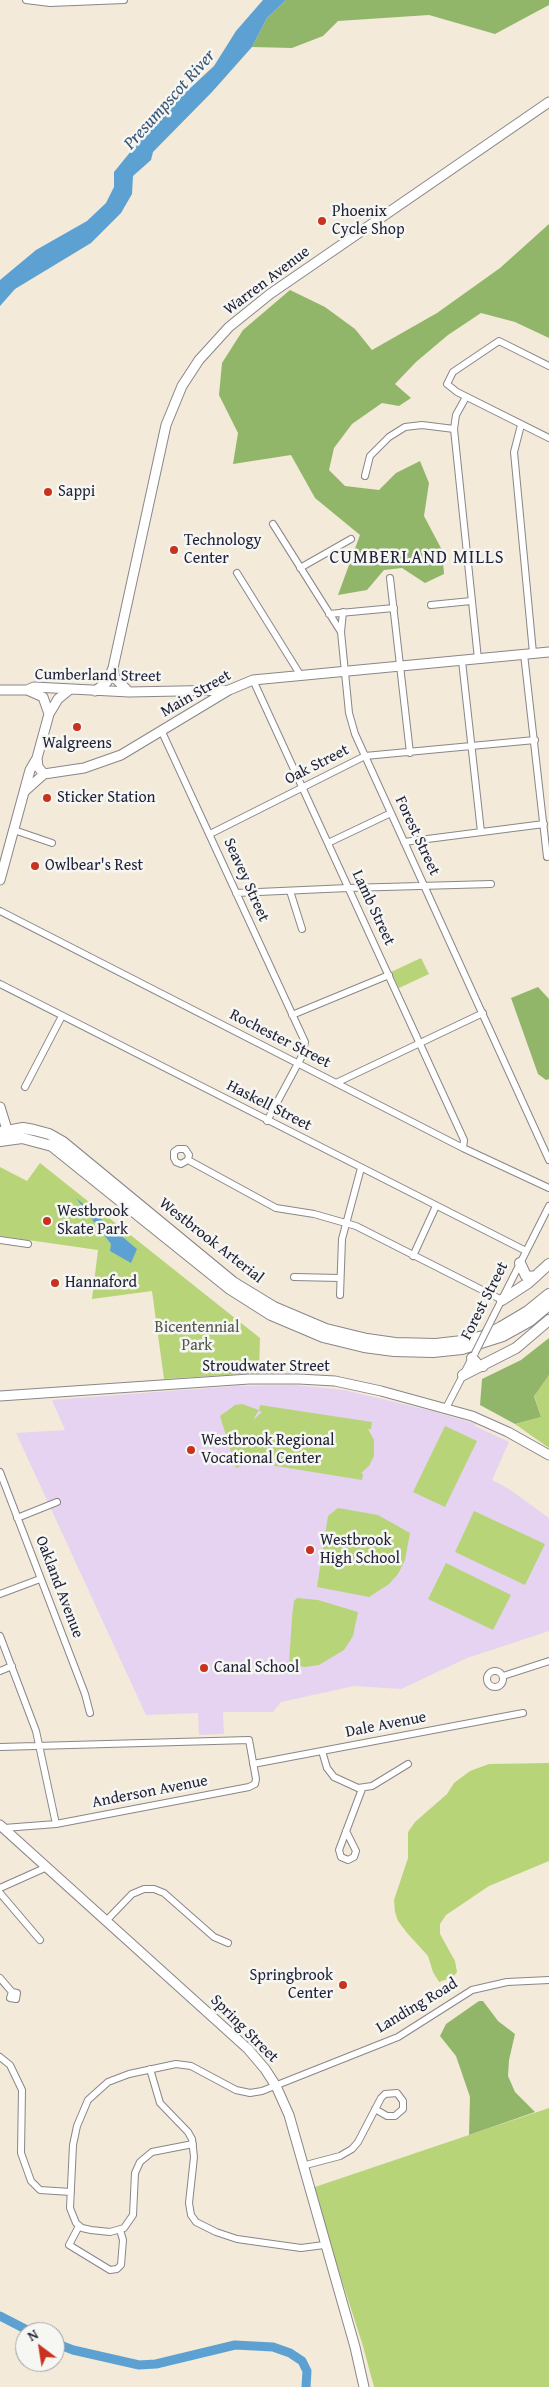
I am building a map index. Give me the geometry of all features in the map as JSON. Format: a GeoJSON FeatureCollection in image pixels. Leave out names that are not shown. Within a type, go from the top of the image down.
{"type":"FeatureCollection","features":[{"type":"Feature","properties":{"kind":"highway","name":"Westbrook Arterial"},"geometry":{"type":"LineString","coordinates":[[4,1135],[34,1130],[49,1134],[63,1142],[233,1282],[274,1307],[326,1329],[367,1339],[395,1343],[436,1344],[462,1341],[483,1336],[501,1327],[528,1311],[549,1294]]}},
{"type":"Feature","properties":{"kind":"highway","name":"Westbrook Arterial"},"geometry":{"type":"LineString","coordinates":[[4,1135],[35,1140],[52,1146],[230,1289],[271,1315],[323,1337],[364,1347],[394,1351],[433,1352],[462,1349],[503,1336],[530,1320],[549,1305]]}},
{"type":"Feature","properties":{"kind":"highway"},"geometry":{"type":"LineString","coordinates":[[520,1263],[526,1276],[536,1276]]}},
{"type":"Feature","properties":{"kind":"highway"},"geometry":{"type":"LineString","coordinates":[[502,1300],[536,1276],[549,1264]]}},
{"type":"Feature","properties":{"kind":"highway"},"geometry":{"type":"LineString","coordinates":[[463,1376],[516,1348],[549,1320]]}},
{"type":"Feature","properties":{"kind":"highway"},"geometry":{"type":"LineString","coordinates":[[473,1356],[475,1363],[484,1366]]}},
{"type":"Feature","properties":{"kind":"main road","name":"Warren Avenue"},"geometry":{"type":"LineString","coordinates":[[95,691],[107,682],[113,668],[166,425],[182,386],[199,360],[230,327],[270,294],[549,102]]}},
{"type":"Feature","properties":{"kind":"main road","name":"Main Street"},"geometry":{"type":"LineString","coordinates":[[44,774],[84,768],[104,762],[162,732],[229,690],[252,680],[549,652]]}},
{"type":"Feature","properties":{"kind":"main road"},"geometry":{"type":"LineString","coordinates":[[113,668],[115,678],[129,692]]}},
{"type":"Feature","properties":{"kind":"main road","name":"Cumberland Street"},"geometry":{"type":"LineString","coordinates":[[0,690],[27,690],[34,687],[129,692],[229,690]]}},
{"type":"Feature","properties":{"kind":"main road"},"geometry":{"type":"LineString","coordinates":[[27,690],[43,697],[49,714]]}},
{"type":"Feature","properties":{"kind":"main road"},"geometry":{"type":"LineString","coordinates":[[0,880],[30,770],[37,758],[49,714],[58,699],[69,690]]}},
{"type":"Feature","properties":{"kind":"main road"},"geometry":{"type":"LineString","coordinates":[[195,712],[203,701],[203,697],[196,692]]}},
{"type":"Feature","properties":{"kind":"main road"},"geometry":{"type":"LineString","coordinates":[[25,791],[44,774],[38,767],[37,758]]}},
{"type":"Feature","properties":{"kind":"main road"},"geometry":{"type":"LineString","coordinates":[[0,1107],[4,1135]]}},
{"type":"Feature","properties":{"kind":"main road","name":"Stroudwater Street"},"geometry":{"type":"LineString","coordinates":[[0,1396],[211,1380],[299,1378],[335,1381],[446,1408],[494,1425],[549,1455]]}},
{"type":"Feature","properties":{"kind":"main road","name":"Spring Street"},"geometry":{"type":"LineString","coordinates":[[2,1826],[248,2048],[259,2060],[276,2086],[288,2115],[355,2347],[364,2387]]}},
{"type":"Feature","properties":{"kind":"street"},"geometry":{"type":"LineString","coordinates":[[26,0],[50,3],[124,0]]}},
{"type":"Feature","properties":{"kind":"street"},"geometry":{"type":"LineString","coordinates":[[549,366],[499,341],[453,372],[447,384],[520,425],[549,438]]}},
{"type":"Feature","properties":{"kind":"street"},"geometry":{"type":"LineString","coordinates":[[466,396],[456,414],[454,429],[478,660]]}},
{"type":"Feature","properties":{"kind":"street"},"geometry":{"type":"LineString","coordinates":[[365,476],[370,456],[390,437],[405,427],[422,425],[454,429]]}},
{"type":"Feature","properties":{"kind":"street"},"geometry":{"type":"LineString","coordinates":[[520,425],[514,458],[535,740],[547,857]]}},
{"type":"Feature","properties":{"kind":"street","name":"Forest Street"},"geometry":{"type":"LineString","coordinates":[[273,524],[341,632],[351,724],[549,1160]]}},
{"type":"Feature","properties":{"kind":"street"},"geometry":{"type":"LineString","coordinates":[[300,568],[351,539]]}},
{"type":"Feature","properties":{"kind":"street"},"geometry":{"type":"LineString","coordinates":[[237,573],[301,676]]}},
{"type":"Feature","properties":{"kind":"street"},"geometry":{"type":"LineString","coordinates":[[390,578],[410,753]]}},
{"type":"Feature","properties":{"kind":"street"},"geometry":{"type":"LineString","coordinates":[[431,605],[471,601]]}},
{"type":"Feature","properties":{"kind":"street"},"geometry":{"type":"LineString","coordinates":[[329,614],[394,608]]}},
{"type":"Feature","properties":{"kind":"street"},"geometry":{"type":"LineString","coordinates":[[341,632],[343,612]]}},
{"type":"Feature","properties":{"kind":"street"},"geometry":{"type":"LineString","coordinates":[[462,661],[481,832]]}},
{"type":"Feature","properties":{"kind":"street","name":"Lamb Street"},"geometry":{"type":"LineString","coordinates":[[252,680],[420,1042],[464,1140],[463,1148]]}},
{"type":"Feature","properties":{"kind":"street","name":"Seavey Street"},"geometry":{"type":"LineString","coordinates":[[162,732],[304,1040],[304,1052],[298,1064]]}},
{"type":"Feature","properties":{"kind":"street","name":"Oak Street"},"geometry":{"type":"LineString","coordinates":[[210,834],[365,756],[535,740]]}},
{"type":"Feature","properties":{"kind":"street"},"geometry":{"type":"LineString","coordinates":[[328,843],[391,813]]}},
{"type":"Feature","properties":{"kind":"street"},"geometry":{"type":"LineString","coordinates":[[404,842],[544,824]]}},
{"type":"Feature","properties":{"kind":"street"},"geometry":{"type":"LineString","coordinates":[[14,830],[52,844]]}},
{"type":"Feature","properties":{"kind":"street"},"geometry":{"type":"LineString","coordinates":[[236,893],[490,884]]}},
{"type":"Feature","properties":{"kind":"street"},"geometry":{"type":"LineString","coordinates":[[290,891],[302,928]]}},
{"type":"Feature","properties":{"kind":"street","name":"Rochester Street"},"geometry":{"type":"LineString","coordinates":[[0,911],[463,1148],[549,1188]]}},
{"type":"Feature","properties":{"kind":"street"},"geometry":{"type":"LineString","coordinates":[[292,1016],[389,975]]}},
{"type":"Feature","properties":{"kind":"street","name":"Haskell Street"},"geometry":{"type":"LineString","coordinates":[[0,984],[526,1251]]}},
{"type":"Feature","properties":{"kind":"street"},"geometry":{"type":"LineString","coordinates":[[336,1083],[483,1013]]}},
{"type":"Feature","properties":{"kind":"street"},"geometry":{"type":"LineString","coordinates":[[25,1087],[62,1016]]}},
{"type":"Feature","properties":{"kind":"street"},"geometry":{"type":"LineString","coordinates":[[267,1121],[298,1064]]}},
{"type":"Feature","properties":{"kind":"street"},"geometry":{"type":"LineString","coordinates":[[188,1160],[276,1208],[345,1222],[502,1300]]}},
{"type":"Feature","properties":{"kind":"street"},"geometry":{"type":"LineString","coordinates":[[340,1295],[345,1222],[361,1168]]}},
{"type":"Feature","properties":{"kind":"street"},"geometry":{"type":"LineString","coordinates":[[413,1256],[436,1206]]}},
{"type":"Feature","properties":{"kind":"street","name":"Forest Street"},"geometry":{"type":"LineString","coordinates":[[446,1408],[549,1206]]}},
{"type":"Feature","properties":{"kind":"street"},"geometry":{"type":"LineString","coordinates":[[0,1240],[28,1244]]}},
{"type":"Feature","properties":{"kind":"street"},"geometry":{"type":"LineString","coordinates":[[294,1277],[340,1278]]}},
{"type":"Feature","properties":{"kind":"street","name":"Oakland Avenue"},"geometry":{"type":"LineString","coordinates":[[0,1472],[85,1694],[90,1713]]}},
{"type":"Feature","properties":{"kind":"street"},"geometry":{"type":"LineString","coordinates":[[17,1518],[57,1502]]}},
{"type":"Feature","properties":{"kind":"street"},"geometry":{"type":"LineString","coordinates":[[0,1594],[40,1579]]}},
{"type":"Feature","properties":{"kind":"street"},"geometry":{"type":"LineString","coordinates":[[0,1636],[40,1745],[56,1824]]}},
{"type":"Feature","properties":{"kind":"street"},"geometry":{"type":"LineString","coordinates":[[503,1676],[549,1662]]}},
{"type":"Feature","properties":{"kind":"street"},"geometry":{"type":"LineString","coordinates":[[0,1671],[12,1666]]}},
{"type":"Feature","properties":{"kind":"street","name":"Dale Avenue"},"geometry":{"type":"LineString","coordinates":[[253,1764],[523,1713]]}},
{"type":"Feature","properties":{"kind":"street","name":"Anderson Avenue"},"geometry":{"type":"LineString","coordinates":[[2,1826],[56,1824],[249,1787],[256,1782],[249,1740],[40,1745]]}},
{"type":"Feature","properties":{"kind":"street"},"geometry":{"type":"LineString","coordinates":[[0,1747],[40,1745]]}},
{"type":"Feature","properties":{"kind":"street"},"geometry":{"type":"LineString","coordinates":[[322,1751],[327,1768],[334,1777],[348,1785],[362,1789],[408,1764]]}},
{"type":"Feature","properties":{"kind":"street"},"geometry":{"type":"LineString","coordinates":[[346,1831],[362,1789]]}},
{"type":"Feature","properties":{"kind":"street"},"geometry":{"type":"LineString","coordinates":[[0,1888],[47,1866]]}},
{"type":"Feature","properties":{"kind":"street"},"geometry":{"type":"LineString","coordinates":[[107,1920],[132,1894],[144,1889],[154,1889],[164,1892],[214,1937],[228,1944]]}},
{"type":"Feature","properties":{"kind":"street"},"geometry":{"type":"LineString","coordinates":[[0,1893],[40,1940]]}},
{"type":"Feature","properties":{"kind":"street"},"geometry":{"type":"LineString","coordinates":[[0,1978],[12,1992]]}},
{"type":"Feature","properties":{"kind":"street","name":"Landing Road"},"geometry":{"type":"LineString","coordinates":[[79,2226],[70,2212],[73,2146],[78,2120],[84,2105],[95,2091],[108,2082],[150,2069],[176,2064],[191,2066],[224,2085],[242,2092],[256,2092],[276,2086],[398,2037],[472,1990],[507,1982],[549,1980]]}},
{"type":"Feature","properties":{"kind":"street"},"geometry":{"type":"LineString","coordinates":[[0,2057],[10,2065],[22,2090],[21,2153],[32,2181],[40,2190],[70,2192]]}},
{"type":"Feature","properties":{"kind":"street"},"geometry":{"type":"LineString","coordinates":[[150,2069],[160,2103],[188,2132],[193,2144],[194,2157],[189,2207],[193,2218],[200,2225],[236,2239],[301,2248],[324,2244]]}},
{"type":"Feature","properties":{"kind":"street"},"geometry":{"type":"LineString","coordinates":[[302,2166],[340,2156],[352,2149],[358,2142],[375,2109],[382,2096],[389,2092],[397,2093],[403,2101],[402,2109],[395,2116],[388,2116],[375,2109]]}},
{"type":"Feature","properties":{"kind":"street"},"geometry":{"type":"LineString","coordinates":[[120,2230],[123,2240],[122,2265],[117,2269],[110,2270],[69,2245],[79,2226],[91,2230],[120,2230],[127,2226],[134,2215],[135,2173],[142,2159],[156,2151],[193,2144]]}},
{"type":"Feature","properties":{"kind":"shaded area","name":"Westbrook High School"},"geometry":{"type":"Polygon","coordinates":[[[295,1385],[344,1390],[432,1411],[476,1424],[475,1426],[509,1442],[492,1480],[509,1489],[549,1518],[549,1631],[467,1658],[401,1689],[354,1686],[281,1702],[273,1712],[223,1712],[224,1734],[199,1735],[198,1713],[146,1715],[16,1433],[65,1430],[52,1400],[236,1386],[295,1385]]]}},
{"type":"Feature","properties":{"kind":"green space"},"geometry":{"type":"Polygon","coordinates":[[[286,0],[549,0],[549,5],[495,34],[429,15],[338,21],[323,36],[292,48],[252,47],[267,18],[286,0]]]}},
{"type":"Feature","properties":{"kind":"green space"},"geometry":{"type":"Polygon","coordinates":[[[549,224],[549,338],[515,322],[481,313],[448,335],[416,362],[395,384],[411,398],[399,406],[382,403],[352,424],[334,448],[329,470],[345,486],[379,490],[396,473],[420,461],[429,483],[424,516],[442,550],[444,574],[425,583],[402,568],[384,570],[367,590],[338,595],[360,535],[315,498],[291,455],[233,464],[238,433],[219,395],[222,363],[243,330],[290,290],[325,307],[355,329],[372,350],[437,313],[500,268],[549,224]]]}},
{"type":"Feature","properties":{"kind":"green space"},"geometry":{"type":"Polygon","coordinates":[[[421,958],[429,974],[399,988],[391,972],[421,958]]]}},
{"type":"Feature","properties":{"kind":"green space"},"geometry":{"type":"Polygon","coordinates":[[[538,987],[549,999],[549,1079],[546,1080],[538,1074],[511,998],[538,987]]]}},
{"type":"Feature","properties":{"kind":"green space","name":"Bicentennial Park"},"geometry":{"type":"Polygon","coordinates":[[[40,1163],[260,1338],[259,1373],[164,1379],[152,1291],[92,1299],[98,1250],[0,1236],[0,1167],[27,1181],[40,1163]]]}},
{"type":"Feature","properties":{"kind":"green space"},"geometry":{"type":"Polygon","coordinates":[[[549,1338],[549,1375],[534,1396],[541,1417],[515,1424],[480,1405],[482,1379],[521,1360],[549,1338]]]}},
{"type":"Feature","properties":{"kind":"green space"},"geometry":{"type":"Polygon","coordinates":[[[549,1375],[549,1448],[515,1424],[541,1417],[534,1395],[549,1375]]]}},
{"type":"Feature","properties":{"kind":"green space"},"geometry":{"type":"Polygon","coordinates":[[[242,1404],[259,1410],[253,1420],[262,1412],[259,1411],[260,1405],[372,1422],[371,1429],[368,1429],[374,1440],[374,1456],[369,1466],[361,1473],[363,1474],[362,1480],[251,1462],[236,1468],[220,1416],[235,1405],[242,1404]]]}},
{"type":"Feature","properties":{"kind":"green space"},"geometry":{"type":"Polygon","coordinates":[[[445,1426],[477,1441],[445,1507],[413,1492],[445,1426]]]}},
{"type":"Feature","properties":{"kind":"green space"},"geometry":{"type":"Polygon","coordinates":[[[338,1508],[378,1515],[410,1533],[405,1560],[398,1574],[389,1584],[369,1597],[317,1587],[328,1516],[338,1508]]]}},
{"type":"Feature","properties":{"kind":"green space"},"geometry":{"type":"Polygon","coordinates":[[[474,1511],[545,1544],[525,1585],[455,1552],[474,1511]]]}},
{"type":"Feature","properties":{"kind":"green space"},"geometry":{"type":"Polygon","coordinates":[[[446,1563],[511,1595],[493,1630],[428,1599],[446,1563]]]}},
{"type":"Feature","properties":{"kind":"green space"},"geometry":{"type":"Polygon","coordinates":[[[297,1598],[318,1600],[358,1612],[353,1636],[344,1650],[319,1665],[305,1667],[289,1664],[292,1617],[294,1601],[297,1598]]]}},
{"type":"Feature","properties":{"kind":"green space"},"geometry":{"type":"Polygon","coordinates":[[[549,1763],[549,1861],[489,1886],[446,1915],[440,1924],[440,1934],[455,1961],[457,1972],[453,1977],[439,1982],[433,1972],[428,1956],[398,1921],[395,1912],[394,1900],[408,1858],[408,1832],[415,1822],[447,1794],[454,1783],[470,1771],[489,1764],[549,1763]]]}},
{"type":"Feature","properties":{"kind":"green space"},"geometry":{"type":"Polygon","coordinates":[[[479,2001],[483,2001],[498,2021],[515,2034],[509,2060],[508,2076],[515,2092],[535,2112],[469,2135],[470,2097],[456,2056],[440,2036],[446,2024],[479,2001]]]}},
{"type":"Feature","properties":{"kind":"green space"},"geometry":{"type":"Polygon","coordinates":[[[549,2108],[549,2387],[374,2387],[363,2346],[312,2188],[549,2108]]]}},
{"type":"Feature","properties":{"kind":"water"},"geometry":{"type":"Polygon","coordinates":[[[263,0],[286,0],[267,18],[252,47],[212,92],[153,152],[151,160],[133,176],[132,194],[121,213],[91,243],[15,289],[0,306],[0,280],[36,250],[87,221],[106,203],[114,187],[114,172],[158,118],[214,66],[236,31],[263,0]]]}},
{"type":"Feature","properties":{"kind":"water"},"geometry":{"type":"Polygon","coordinates":[[[76,1198],[137,1249],[131,1263],[110,1251],[111,1244],[76,1198]]]}},
{"type":"Feature","properties":{"kind":"waterway"},"geometry":{"type":"LineString","coordinates":[[0,2316],[15,2324]]}},
{"type":"Feature","properties":{"kind":"waterway"},"geometry":{"type":"LineString","coordinates":[[65,2347],[139,2365],[156,2364],[235,2345],[273,2347],[290,2353],[302,2361],[307,2371],[306,2387]]}},
{"type":"Feature","properties":{"kind":"place","name":"Phoenix Cycle Shop"},"geometry":{"type":"Point","coordinates":[322,221]}},
{"type":"Feature","properties":{"kind":"place","name":"Sappi"},"geometry":{"type":"Point","coordinates":[48,492]}},
{"type":"Feature","properties":{"kind":"place","name":"Technology Center"},"geometry":{"type":"Point","coordinates":[174,550]}},
{"type":"Feature","properties":{"kind":"place","name":"Walgreens"},"geometry":{"type":"Point","coordinates":[77,727]}},
{"type":"Feature","properties":{"kind":"place","name":"Sticker Station"},"geometry":{"type":"Point","coordinates":[47,798]}},
{"type":"Feature","properties":{"kind":"place","name":"Owlbear's Rest"},"geometry":{"type":"Point","coordinates":[35,866]}},
{"type":"Feature","properties":{"kind":"place","name":"Westbrook Skate Park"},"geometry":{"type":"Point","coordinates":[47,1221]}},
{"type":"Feature","properties":{"kind":"place","name":"Hannaford"},"geometry":{"type":"Point","coordinates":[55,1283]}},
{"type":"Feature","properties":{"kind":"place","name":"Westbrook Regional Vocational Center"},"geometry":{"type":"Point","coordinates":[191,1450]}},
{"type":"Feature","properties":{"kind":"place","name":"Westbrook High School"},"geometry":{"type":"Point","coordinates":[310,1550]}},
{"type":"Feature","properties":{"kind":"place","name":"Canal School"},"geometry":{"type":"Point","coordinates":[204,1668]}},
{"type":"Feature","properties":{"kind":"place","name":"Springbrook Center"},"geometry":{"type":"Point","coordinates":[343,1985]}},
{"type":"Feature","properties":{"kind":"district","name":"CUMBERLAND MILLS"},"geometry":{"type":"Point","coordinates":[417,558]}},
{"type":"Feature","properties":{"kind":"water label","name":"Presumpscot River"},"geometry":{"type":"Point","coordinates":[170,100]}}]}
